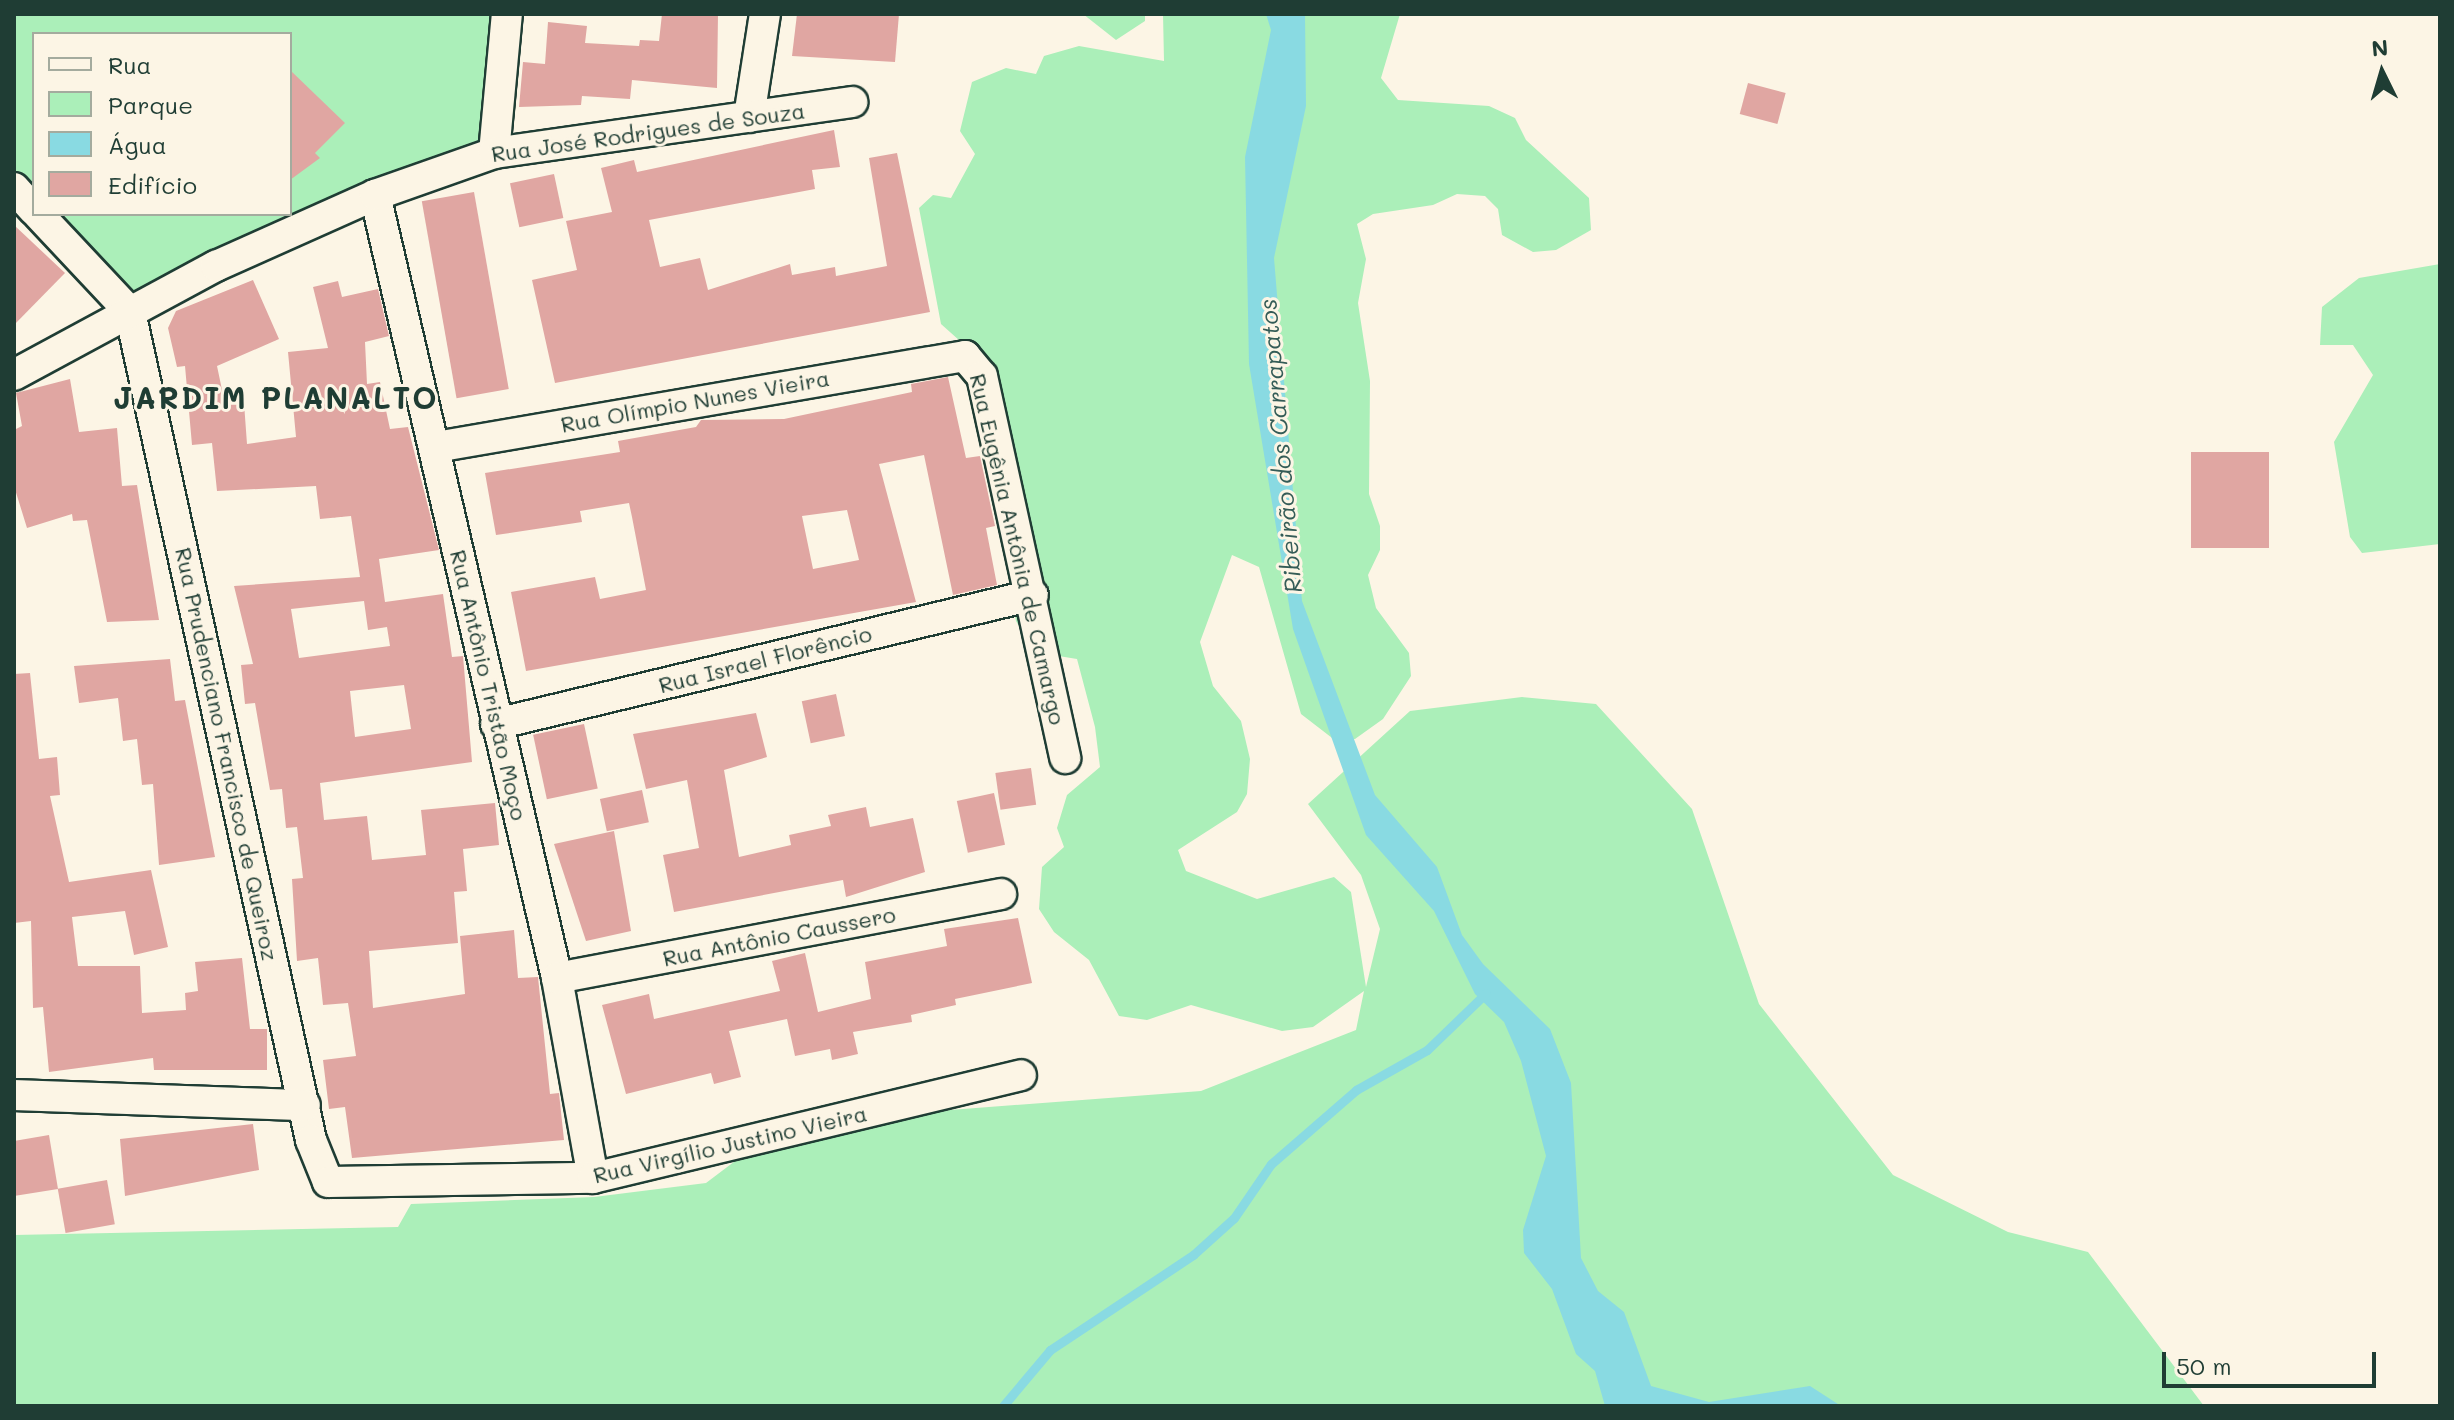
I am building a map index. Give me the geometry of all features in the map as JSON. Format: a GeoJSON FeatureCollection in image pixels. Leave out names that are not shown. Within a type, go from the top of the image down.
{"type":"FeatureCollection","features":[{"type":"Feature","properties":{"kind":"street"},"geometry":{"type":"LineString","coordinates":[[494,153],[507,14]]}},
{"type":"Feature","properties":{"kind":"street"},"geometry":{"type":"LineString","coordinates":[[749,117],[765,14]]}},
{"type":"Feature","properties":{"kind":"street","name":"Rua José Rodrigues de Souza"},"geometry":{"type":"LineString","coordinates":[[14,375],[130,312],[375,195],[494,153],[852,102]]}},
{"type":"Feature","properties":{"kind":"street"},"geometry":{"type":"LineString","coordinates":[[14,188],[32,208]]}},
{"type":"Feature","properties":{"kind":"street","name":"Rua Antônio Tristão Moço"},"geometry":{"type":"LineString","coordinates":[[375,195],[557,978],[593,1178]]}},
{"type":"Feature","properties":{"kind":"street"},"geometry":{"type":"LineString","coordinates":[[40,216],[130,312]]}},
{"type":"Feature","properties":{"kind":"street","name":"Rua Prudenciano Francisco de Queiroz"},"geometry":{"type":"LineString","coordinates":[[130,312],[315,1157],[328,1182],[339,1187]]}},
{"type":"Feature","properties":{"kind":"street","name":"Rua Olímpio Nunes Vieira"},"geometry":{"type":"LineString","coordinates":[[436,447],[953,354]]}},
{"type":"Feature","properties":{"kind":"street","name":"Rua Eugênia Antônia de Camargo"},"geometry":{"type":"LineString","coordinates":[[953,354],[976,364],[982,376],[1033,595],[1065,758]]}},
{"type":"Feature","properties":{"kind":"street","name":"Rua Israel Florêncio"},"geometry":{"type":"LineString","coordinates":[[496,724],[1033,595]]}},
{"type":"Feature","properties":{"kind":"street","name":"Rua Antônio Caussero"},"geometry":{"type":"LineString","coordinates":[[557,978],[1001,894]]}},
{"type":"Feature","properties":{"kind":"street","name":"Rua Virgílio Justino Vieira"},"geometry":{"type":"LineString","coordinates":[[339,1187],[593,1178],[1021,1075]]}},
{"type":"Feature","properties":{"kind":"street"},"geometry":{"type":"LineString","coordinates":[[15,1089],[305,1105]]}},
{"type":"Feature","properties":{"kind":"green space"},"geometry":{"type":"Polygon","coordinates":[[[14,14],[500,14],[487,146],[131,304],[48,216],[292,216],[292,32],[32,32],[32,199],[14,180],[14,14]]]}},
{"type":"Feature","properties":{"kind":"green space"},"geometry":{"type":"Polygon","coordinates":[[[1083,14],[1145,14],[1145,21],[1116,40],[1083,14]]]}},
{"type":"Feature","properties":{"kind":"green space"},"geometry":{"type":"Polygon","coordinates":[[[1163,14],[1400,14],[1381,78],[1398,100],[1489,106],[1515,118],[1526,140],[1589,198],[1591,230],[1556,250],[1533,252],[1502,235],[1498,209],[1485,196],[1457,194],[1433,205],[1373,214],[1357,224],[1366,259],[1358,303],[1370,381],[1369,494],[1380,526],[1380,550],[1368,575],[1376,608],[1409,653],[1411,676],[1383,719],[1355,739],[1336,741],[1301,714],[1259,567],[1232,555],[1200,642],[1213,686],[1241,721],[1250,759],[1247,794],[1237,812],[1178,850],[1186,871],[1257,899],[1334,877],[1351,892],[1366,987],[1380,929],[1361,875],[1308,804],[1410,711],[1522,697],[1596,704],[1692,809],[1759,1004],[1893,1175],[2008,1232],[2088,1252],[2204,1406],[14,1406],[14,1235],[398,1227],[411,1204],[594,1197],[706,1183],[759,1143],[937,1111],[1201,1091],[1356,1030],[1364,991],[1313,1027],[1282,1031],[1191,1005],[1147,1020],[1119,1016],[1089,960],[1054,932],[1039,909],[1042,867],[1064,847],[1057,828],[1067,795],[1100,767],[1095,727],[1077,659],[1034,652],[1016,621],[982,428],[960,341],[941,324],[919,208],[933,195],[951,198],[975,154],[960,131],[972,82],[1006,68],[1036,74],[1044,56],[1079,46],[1164,61],[1163,14]]]}},
{"type":"Feature","properties":{"kind":"green space"},"geometry":{"type":"Polygon","coordinates":[[[2440,264],[2440,544],[2362,553],[2350,537],[2334,442],[2373,375],[2353,345],[2320,345],[2322,307],[2359,278],[2440,264]]]}},
{"type":"Feature","properties":{"kind":"water","name":"Ribeirão dos Carrapatos"},"geometry":{"type":"Polygon","coordinates":[[[1266,14],[1305,14],[1306,106],[1274,258],[1302,601],[1375,795],[1437,867],[1462,935],[1483,964],[1550,1029],[1571,1083],[1581,1258],[1598,1291],[1624,1312],[1651,1386],[1709,1402],[1810,1386],[1841,1406],[1605,1406],[1595,1371],[1576,1354],[1552,1289],[1524,1253],[1523,1230],[1546,1156],[1521,1061],[1504,1022],[1475,994],[1434,911],[1366,835],[1293,629],[1249,364],[1245,157],[1271,30],[1266,14]]]}},
{"type":"Feature","properties":{"kind":"building"},"geometry":{"type":"Polygon","coordinates":[[[662,14],[718,14],[717,88],[632,80],[630,99],[582,96],[581,105],[519,107],[523,62],[545,64],[548,22],[587,26],[585,43],[639,46],[640,40],[659,41],[662,14]]]}},
{"type":"Feature","properties":{"kind":"building"},"geometry":{"type":"Polygon","coordinates":[[[797,14],[899,14],[895,62],[792,56],[797,14]]]}},
{"type":"Feature","properties":{"kind":"building"},"geometry":{"type":"Polygon","coordinates":[[[292,72],[345,123],[315,153],[320,158],[292,179],[292,72]]]}},
{"type":"Feature","properties":{"kind":"building"},"geometry":{"type":"Polygon","coordinates":[[[1748,83],[1786,93],[1777,124],[1740,114],[1748,83]]]}},
{"type":"Feature","properties":{"kind":"building"},"geometry":{"type":"Polygon","coordinates":[[[834,130],[840,167],[812,170],[815,189],[649,220],[660,267],[700,258],[708,290],[790,264],[792,275],[835,267],[836,276],[887,266],[869,158],[897,153],[930,312],[555,383],[532,280],[577,270],[566,221],[612,212],[601,168],[634,160],[637,172],[834,130]]]}},
{"type":"Feature","properties":{"kind":"building"},"geometry":{"type":"Polygon","coordinates":[[[554,174],[563,218],[519,227],[510,183],[554,174]]]}},
{"type":"Feature","properties":{"kind":"building"},"geometry":{"type":"Polygon","coordinates":[[[474,192],[509,389],[457,398],[422,201],[474,192]]]}},
{"type":"Feature","properties":{"kind":"building"},"geometry":{"type":"Polygon","coordinates":[[[14,225],[65,273],[14,325],[14,225]]]}},
{"type":"Feature","properties":{"kind":"building"},"geometry":{"type":"Polygon","coordinates":[[[253,280],[279,339],[217,366],[225,404],[244,403],[247,444],[296,437],[288,352],[328,348],[313,287],[338,281],[342,297],[378,289],[389,336],[365,342],[367,384],[380,382],[390,429],[408,427],[439,550],[379,559],[385,602],[443,594],[452,657],[463,656],[472,762],[320,783],[324,820],[367,816],[372,860],[426,855],[421,810],[495,803],[499,845],[463,849],[467,891],[454,892],[458,943],[369,951],[373,1008],[465,994],[460,936],[514,930],[518,978],[538,977],[550,1094],[559,1093],[564,1140],[352,1158],[345,1107],[329,1109],[323,1060],[356,1056],[348,1003],[323,1005],[318,958],[297,961],[292,879],[303,878],[297,827],[286,828],[282,789],[270,790],[255,703],[245,704],[241,665],[253,664],[234,586],[360,577],[351,516],[320,519],[316,486],[217,491],[212,443],[192,445],[185,366],[177,367],[168,328],[176,311],[253,280]],[[364,601],[291,609],[299,658],[390,646],[387,627],[368,630],[364,601]],[[404,685],[350,691],[355,737],[411,729],[404,685]]]}},
{"type":"Feature","properties":{"kind":"building"},"geometry":{"type":"Polygon","coordinates":[[[948,377],[966,458],[980,456],[995,526],[986,528],[997,585],[953,595],[924,455],[879,464],[916,602],[526,671],[511,592],[595,577],[600,599],[646,590],[632,517],[629,503],[580,511],[582,522],[496,535],[485,473],[620,452],[618,441],[696,427],[701,420],[784,419],[912,392],[911,384],[948,377]],[[847,510],[802,516],[813,569],[859,560],[847,510]]]}},
{"type":"Feature","properties":{"kind":"building"},"geometry":{"type":"Polygon","coordinates":[[[70,379],[79,432],[117,428],[122,486],[137,485],[159,620],[107,622],[87,520],[73,521],[72,514],[27,528],[14,486],[14,430],[22,426],[16,393],[70,379]]]}},
{"type":"Feature","properties":{"kind":"building"},"geometry":{"type":"Polygon","coordinates":[[[2191,452],[2269,452],[2269,548],[2191,548],[2191,452]]]}},
{"type":"Feature","properties":{"kind":"building"},"geometry":{"type":"Polygon","coordinates":[[[170,659],[175,701],[185,700],[215,857],[159,865],[153,784],[142,785],[137,739],[123,741],[118,698],[79,703],[74,666],[170,659]]]}},
{"type":"Feature","properties":{"kind":"building"},"geometry":{"type":"Polygon","coordinates":[[[30,673],[39,759],[57,757],[60,795],[50,796],[69,882],[151,870],[168,947],[134,955],[125,911],[72,917],[78,966],[140,966],[142,1013],[186,1010],[185,993],[198,991],[195,962],[242,958],[250,1029],[267,1029],[267,1070],[154,1070],[153,1058],[49,1072],[43,1007],[33,1008],[31,921],[14,923],[14,674],[30,673]]]}},
{"type":"Feature","properties":{"kind":"building"},"geometry":{"type":"Polygon","coordinates":[[[836,694],[845,736],[811,743],[802,701],[836,694]]]}},
{"type":"Feature","properties":{"kind":"building"},"geometry":{"type":"Polygon","coordinates":[[[756,713],[767,757],[724,770],[739,857],[791,845],[789,835],[831,826],[828,815],[866,807],[870,827],[913,818],[925,872],[846,897],[843,880],[674,912],[663,855],[699,848],[687,780],[646,789],[633,734],[756,713]]]}},
{"type":"Feature","properties":{"kind":"building"},"geometry":{"type":"Polygon","coordinates":[[[584,724],[598,789],[547,799],[533,735],[584,724]]]}},
{"type":"Feature","properties":{"kind":"building"},"geometry":{"type":"Polygon","coordinates":[[[1031,768],[1036,805],[1000,810],[995,773],[1031,768]]]}},
{"type":"Feature","properties":{"kind":"building"},"geometry":{"type":"Polygon","coordinates":[[[642,790],[649,822],[607,831],[600,799],[642,790]]]}},
{"type":"Feature","properties":{"kind":"building"},"geometry":{"type":"Polygon","coordinates":[[[994,793],[1005,845],[968,853],[957,801],[994,793]]]}},
{"type":"Feature","properties":{"kind":"building"},"geometry":{"type":"Polygon","coordinates":[[[614,831],[631,931],[586,941],[554,844],[614,831]]]}},
{"type":"Feature","properties":{"kind":"building"},"geometry":{"type":"Polygon","coordinates":[[[1018,918],[1032,983],[955,999],[956,1005],[911,1015],[912,1022],[853,1032],[858,1054],[832,1060],[830,1049],[795,1056],[787,1019],[729,1031],[741,1077],[714,1084],[711,1073],[626,1094],[602,1005],[649,994],[654,1019],[780,991],[772,961],[805,953],[818,1012],[871,999],[865,962],[947,946],[944,929],[1018,918]]]}},
{"type":"Feature","properties":{"kind":"building"},"geometry":{"type":"Polygon","coordinates":[[[253,1124],[259,1170],[125,1196],[120,1139],[253,1124]]]}},
{"type":"Feature","properties":{"kind":"building"},"geometry":{"type":"Polygon","coordinates":[[[49,1135],[58,1189],[14,1196],[14,1141],[49,1135]]]}},
{"type":"Feature","properties":{"kind":"building"},"geometry":{"type":"Polygon","coordinates":[[[107,1180],[115,1224],[66,1233],[58,1189],[107,1180]]]}},
{"type":"Feature","properties":{"kind":"waterway"},"geometry":{"type":"LineString","coordinates":[[1003,1406],[1050,1350],[1193,1255],[1234,1218],[1271,1164],[1356,1090],[1427,1050],[1486,993]]}},
{"type":"Feature","properties":{"kind":"district","name":"JARDIM PLANALTO"},"geometry":{"type":"Point","coordinates":[276,397]}}]}
